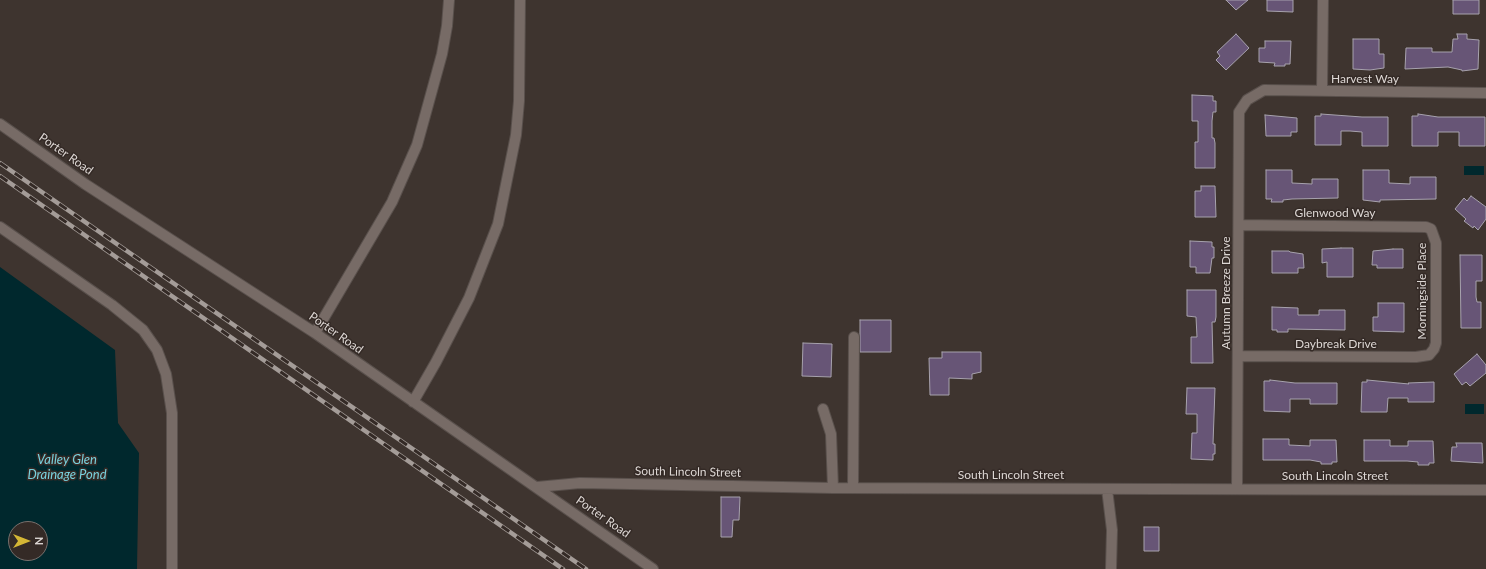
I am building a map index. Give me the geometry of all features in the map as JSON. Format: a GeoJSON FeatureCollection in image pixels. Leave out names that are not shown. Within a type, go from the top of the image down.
{"type":"FeatureCollection","features":[{"type":"Feature","properties":{"kind":"street"},"geometry":{"type":"LineString","coordinates":[[315,333],[392,202],[417,145],[442,54],[447,26],[449,0]]}},
{"type":"Feature","properties":{"kind":"street"},"geometry":{"type":"LineString","coordinates":[[412,402],[436,362],[470,298],[498,224],[516,135],[519,101],[520,0]]}},
{"type":"Feature","properties":{"kind":"street"},"geometry":{"type":"LineString","coordinates":[[1322,91],[1323,0]]}},
{"type":"Feature","properties":{"kind":"street","name":"Harvest Way"},"geometry":{"type":"LineString","coordinates":[[1247,100],[1264,90],[1486,93]]}},
{"type":"Feature","properties":{"kind":"street","name":"Autumn Breeze Drive"},"geometry":{"type":"LineString","coordinates":[[1238,488],[1239,112],[1247,100]]}},
{"type":"Feature","properties":{"kind":"street","name":"Porter Road"},"geometry":{"type":"LineString","coordinates":[[0,124],[85,184],[315,333],[653,569]]}},
{"type":"Feature","properties":{"kind":"street","name":"Glenwood Way"},"geometry":{"type":"LineString","coordinates":[[1239,225],[1419,226],[1431,229]]}},
{"type":"Feature","properties":{"kind":"street"},"geometry":{"type":"LineString","coordinates":[[0,227],[112,305],[143,330],[157,350],[166,374],[172,412],[172,569]]}},
{"type":"Feature","properties":{"kind":"street","name":"Morningside Place"},"geometry":{"type":"LineString","coordinates":[[1431,229],[1436,243],[1436,343],[1432,353]]}},
{"type":"Feature","properties":{"kind":"street"},"geometry":{"type":"LineString","coordinates":[[853,488],[854,337]]}},
{"type":"Feature","properties":{"kind":"street","name":"Daybreak Drive"},"geometry":{"type":"LineString","coordinates":[[1239,356],[1424,357],[1432,353]]}},
{"type":"Feature","properties":{"kind":"street"},"geometry":{"type":"LineString","coordinates":[[823,409],[831,434],[833,488]]}},
{"type":"Feature","properties":{"kind":"street","name":"South Lincoln Street"},"geometry":{"type":"LineString","coordinates":[[537,487],[580,483],[833,488],[1238,488],[1486,490]]}},
{"type":"Feature","properties":{"kind":"street"},"geometry":{"type":"LineString","coordinates":[[1107,489],[1112,530],[1111,569]]}},
{"type":"Feature","properties":{"kind":"water"},"geometry":{"type":"Polygon","coordinates":[[[1464,166],[1484,166],[1484,175],[1464,175],[1464,166]]]}},
{"type":"Feature","properties":{"kind":"water","name":"Valley Glen Drainage Pond"},"geometry":{"type":"Polygon","coordinates":[[[0,267],[115,350],[118,423],[139,453],[137,569],[0,569],[0,267]]]}},
{"type":"Feature","properties":{"kind":"water"},"geometry":{"type":"Polygon","coordinates":[[[1465,404],[1484,404],[1484,414],[1465,414],[1465,404]]]}},
{"type":"Feature","properties":{"kind":"building"},"geometry":{"type":"Polygon","coordinates":[[[1226,0],[1248,0],[1236,10],[1226,0]]]}},
{"type":"Feature","properties":{"kind":"building"},"geometry":{"type":"Polygon","coordinates":[[[1267,0],[1293,0],[1293,12],[1267,11],[1267,0]]]}},
{"type":"Feature","properties":{"kind":"building"},"geometry":{"type":"Polygon","coordinates":[[[1453,0],[1479,0],[1479,14],[1453,14],[1453,0]]]}},
{"type":"Feature","properties":{"kind":"building"},"geometry":{"type":"Polygon","coordinates":[[[1236,34],[1249,48],[1226,70],[1216,60],[1220,56],[1217,52],[1236,34]]]}},
{"type":"Feature","properties":{"kind":"building"},"geometry":{"type":"Polygon","coordinates":[[[1457,34],[1467,34],[1467,39],[1479,40],[1478,69],[1462,71],[1448,67],[1405,69],[1406,48],[1432,48],[1432,52],[1452,52],[1453,39],[1458,39],[1457,34]]]}},
{"type":"Feature","properties":{"kind":"building"},"geometry":{"type":"Polygon","coordinates":[[[1353,39],[1379,39],[1379,54],[1384,54],[1384,68],[1370,70],[1353,69],[1353,39]]]}},
{"type":"Feature","properties":{"kind":"building"},"geometry":{"type":"Polygon","coordinates":[[[1265,41],[1291,41],[1290,64],[1285,64],[1285,66],[1274,66],[1275,63],[1259,62],[1259,48],[1265,48],[1265,41]]]}},
{"type":"Feature","properties":{"kind":"building"},"geometry":{"type":"Polygon","coordinates":[[[1192,95],[1213,96],[1213,101],[1216,101],[1216,112],[1213,112],[1212,121],[1212,138],[1214,138],[1215,143],[1215,168],[1195,168],[1195,142],[1198,142],[1198,121],[1192,121],[1192,95]]]}},
{"type":"Feature","properties":{"kind":"building"},"geometry":{"type":"Polygon","coordinates":[[[1321,114],[1388,117],[1388,146],[1362,146],[1362,132],[1350,131],[1341,131],[1341,145],[1315,145],[1315,116],[1321,116],[1321,114]]]}},
{"type":"Feature","properties":{"kind":"building"},"geometry":{"type":"Polygon","coordinates":[[[1418,114],[1438,117],[1485,117],[1485,146],[1459,146],[1459,132],[1438,132],[1438,146],[1412,146],[1412,116],[1418,116],[1418,114]]]}},
{"type":"Feature","properties":{"kind":"building"},"geometry":{"type":"Polygon","coordinates":[[[1265,115],[1297,118],[1297,132],[1291,132],[1291,136],[1266,136],[1265,115]]]}},
{"type":"Feature","properties":{"kind":"building"},"geometry":{"type":"Polygon","coordinates":[[[1266,170],[1292,170],[1292,183],[1312,184],[1312,179],[1338,179],[1338,198],[1292,199],[1283,200],[1283,202],[1271,202],[1272,199],[1266,199],[1266,170]]]}},
{"type":"Feature","properties":{"kind":"building"},"geometry":{"type":"Polygon","coordinates":[[[1363,170],[1389,170],[1389,183],[1410,184],[1410,177],[1436,177],[1436,199],[1380,200],[1380,202],[1363,200],[1363,170]]]}},
{"type":"Feature","properties":{"kind":"building"},"geometry":{"type":"Polygon","coordinates":[[[1201,186],[1215,186],[1216,217],[1195,217],[1195,191],[1201,191],[1201,186]]]}},
{"type":"Feature","properties":{"kind":"building"},"geometry":{"type":"Polygon","coordinates":[[[1471,196],[1486,207],[1486,219],[1478,230],[1474,226],[1473,228],[1464,221],[1466,219],[1455,209],[1464,198],[1467,201],[1471,196]]]}},
{"type":"Feature","properties":{"kind":"building"},"geometry":{"type":"Polygon","coordinates":[[[1190,241],[1212,242],[1212,247],[1214,247],[1214,258],[1212,258],[1210,273],[1196,273],[1196,267],[1190,267],[1190,241]]]}},
{"type":"Feature","properties":{"kind":"building"},"geometry":{"type":"Polygon","coordinates":[[[1353,248],[1353,277],[1327,277],[1327,262],[1322,263],[1322,249],[1353,248]]]}},
{"type":"Feature","properties":{"kind":"building"},"geometry":{"type":"Polygon","coordinates":[[[1403,249],[1403,268],[1377,268],[1377,265],[1372,265],[1373,251],[1403,249]]]}},
{"type":"Feature","properties":{"kind":"building"},"geometry":{"type":"Polygon","coordinates":[[[1272,251],[1289,251],[1303,254],[1304,268],[1298,268],[1298,273],[1272,273],[1272,251]]]}},
{"type":"Feature","properties":{"kind":"building"},"geometry":{"type":"Polygon","coordinates":[[[1460,255],[1482,255],[1482,281],[1476,281],[1477,302],[1481,302],[1481,328],[1461,328],[1460,255]]]}},
{"type":"Feature","properties":{"kind":"building"},"geometry":{"type":"Polygon","coordinates":[[[1187,290],[1216,290],[1216,317],[1215,322],[1212,322],[1213,363],[1191,363],[1191,337],[1197,337],[1196,317],[1187,316],[1187,290]]]}},
{"type":"Feature","properties":{"kind":"building"},"geometry":{"type":"Polygon","coordinates":[[[1378,303],[1404,303],[1404,332],[1373,331],[1373,317],[1378,317],[1378,303]]]}},
{"type":"Feature","properties":{"kind":"building"},"geometry":{"type":"Polygon","coordinates":[[[1272,307],[1298,308],[1298,315],[1319,315],[1319,310],[1345,310],[1345,330],[1288,329],[1288,332],[1277,332],[1277,330],[1272,330],[1272,307]]]}},
{"type":"Feature","properties":{"kind":"building"},"geometry":{"type":"Polygon","coordinates":[[[860,320],[891,320],[891,352],[860,352],[860,320]]]}},
{"type":"Feature","properties":{"kind":"building"},"geometry":{"type":"Polygon","coordinates":[[[803,343],[832,344],[831,377],[802,376],[803,343]]]}},
{"type":"Feature","properties":{"kind":"building"},"geometry":{"type":"Polygon","coordinates":[[[942,352],[981,352],[981,372],[972,374],[972,379],[949,378],[949,395],[930,395],[929,358],[942,358],[942,352]]]}},
{"type":"Feature","properties":{"kind":"building"},"geometry":{"type":"Polygon","coordinates":[[[1477,354],[1486,365],[1486,373],[1470,386],[1466,382],[1462,385],[1454,374],[1477,354]]]}},
{"type":"Feature","properties":{"kind":"building"},"geometry":{"type":"Polygon","coordinates":[[[1270,380],[1295,383],[1337,383],[1337,404],[1310,404],[1310,399],[1290,399],[1290,412],[1264,411],[1264,381],[1270,380]]]}},
{"type":"Feature","properties":{"kind":"building"},"geometry":{"type":"Polygon","coordinates":[[[1367,380],[1409,384],[1408,383],[1434,382],[1434,402],[1408,402],[1408,398],[1388,398],[1387,412],[1361,412],[1362,382],[1367,382],[1367,380]]]}},
{"type":"Feature","properties":{"kind":"building"},"geometry":{"type":"Polygon","coordinates":[[[1187,388],[1215,388],[1213,444],[1215,444],[1215,454],[1213,454],[1213,460],[1191,459],[1192,433],[1197,433],[1197,414],[1186,414],[1187,388]]]}},
{"type":"Feature","properties":{"kind":"building"},"geometry":{"type":"Polygon","coordinates":[[[1263,439],[1289,439],[1289,445],[1310,446],[1310,440],[1336,440],[1337,462],[1332,462],[1332,464],[1321,464],[1321,462],[1310,460],[1263,460],[1263,439]]]}},
{"type":"Feature","properties":{"kind":"building"},"geometry":{"type":"Polygon","coordinates":[[[1364,440],[1390,440],[1390,446],[1408,446],[1408,441],[1433,441],[1434,463],[1429,463],[1429,465],[1418,465],[1418,462],[1407,461],[1364,461],[1364,440]]]}},
{"type":"Feature","properties":{"kind":"building"},"geometry":{"type":"Polygon","coordinates":[[[1456,443],[1482,443],[1483,463],[1451,461],[1452,447],[1457,447],[1456,443]]]}},
{"type":"Feature","properties":{"kind":"building"},"geometry":{"type":"Polygon","coordinates":[[[721,497],[740,497],[739,520],[733,520],[732,537],[721,537],[721,497]]]}},
{"type":"Feature","properties":{"kind":"building"},"geometry":{"type":"Polygon","coordinates":[[[1144,527],[1159,527],[1159,551],[1144,551],[1144,527]]]}},
{"type":"Feature","properties":{"kind":"railway"},"geometry":{"type":"LineString","coordinates":[[0,163],[586,569]]}},
{"type":"Feature","properties":{"kind":"railway"},"geometry":{"type":"LineString","coordinates":[[0,176],[563,569]]}}]}
